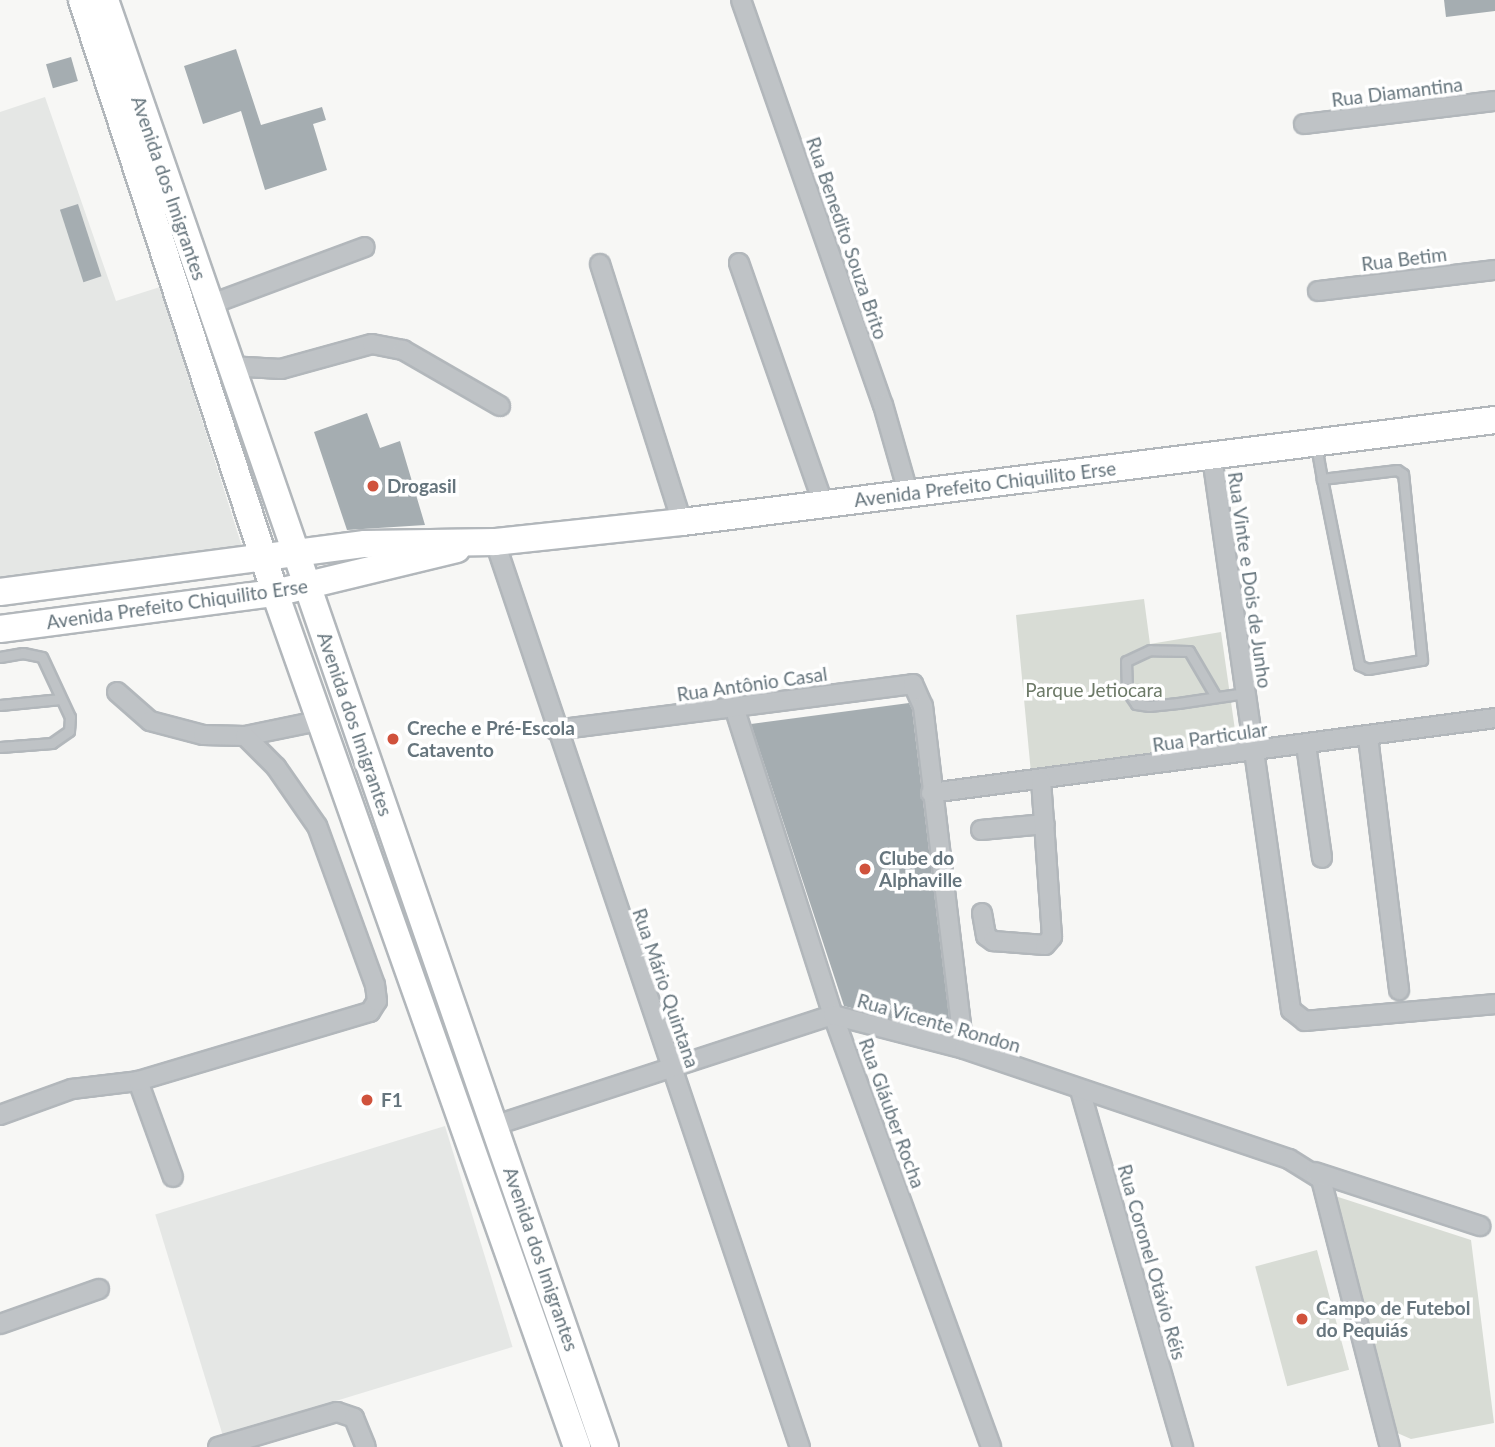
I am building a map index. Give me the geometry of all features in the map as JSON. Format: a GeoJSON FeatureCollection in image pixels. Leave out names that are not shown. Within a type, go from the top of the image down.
{"type":"FeatureCollection","features":[{"type":"Feature","properties":{"kind":"main road","name":"Avenida dos Imigrantes"},"geometry":{"type":"LineString","coordinates":[[82,0],[198,311],[229,366],[496,1125],[605,1447]]}},
{"type":"Feature","properties":{"kind":"main road","name":"Avenida dos Imigrantes"},"geometry":{"type":"LineString","coordinates":[[105,0],[198,311],[268,559],[275,593],[323,720],[577,1447]]}},
{"type":"Feature","properties":{"kind":"main road","name":"Avenida Prefeito Chiquilito Erse"},"geometry":{"type":"LineString","coordinates":[[0,592],[404,541],[485,542],[682,522],[1495,420]]}},
{"type":"Feature","properties":{"kind":"main road","name":"Avenida Prefeito Chiquilito Erse"},"geometry":{"type":"LineString","coordinates":[[0,629],[275,593],[485,542]]}},
{"type":"Feature","properties":{"kind":"main road"},"geometry":{"type":"LineString","coordinates":[[428,1026],[457,1015]]}},
{"type":"Feature","properties":{"kind":"street","name":"Rua Benedito Souza Brito"},"geometry":{"type":"LineString","coordinates":[[741,0],[883,405],[908,492]]}},
{"type":"Feature","properties":{"kind":"street","name":"Rua Diamantina"},"geometry":{"type":"LineString","coordinates":[[1304,124],[1495,101]]}},
{"type":"Feature","properties":{"kind":"street"},"geometry":{"type":"LineString","coordinates":[[198,311],[365,247]]}},
{"type":"Feature","properties":{"kind":"street"},"geometry":{"type":"LineString","coordinates":[[739,263],[823,503]]}},
{"type":"Feature","properties":{"kind":"street"},"geometry":{"type":"LineString","coordinates":[[600,264],[682,522]]}},
{"type":"Feature","properties":{"kind":"street","name":"Rua Betim"},"geometry":{"type":"LineString","coordinates":[[1318,291],[1495,270]]}},
{"type":"Feature","properties":{"kind":"street"},"geometry":{"type":"LineString","coordinates":[[229,366],[281,369],[373,344],[403,350],[500,405]]}},
{"type":"Feature","properties":{"kind":"street","name":"Rua Vinte e Dois de Junho"},"geometry":{"type":"LineString","coordinates":[[1212,457],[1287,1002],[1305,1021],[1495,1004]]}},
{"type":"Feature","properties":{"kind":"street","name":"Rua Mário Quintana"},"geometry":{"type":"LineString","coordinates":[[485,542],[555,730],[800,1447]]}},
{"type":"Feature","properties":{"kind":"street","name":"Rua Antônio Casal"},"geometry":{"type":"LineString","coordinates":[[555,730],[735,710],[906,682],[917,688],[924,722],[964,1049]]}},
{"type":"Feature","properties":{"kind":"street"},"geometry":{"type":"LineString","coordinates":[[117,692],[150,721],[202,735],[244,736],[323,720]]}},
{"type":"Feature","properties":{"kind":"street","name":"Rua Gláuber Rocha"},"geometry":{"type":"LineString","coordinates":[[735,710],[833,1015],[991,1447]]}},
{"type":"Feature","properties":{"kind":"street","name":"Rua Particular"},"geometry":{"type":"LineString","coordinates":[[931,793],[1253,753],[1495,718]]}},
{"type":"Feature","properties":{"kind":"street"},"geometry":{"type":"LineString","coordinates":[[0,1115],[72,1089],[138,1081],[370,1012],[377,1000],[317,827],[276,767],[244,736]]}},
{"type":"Feature","properties":{"kind":"street"},"geometry":{"type":"LineString","coordinates":[[1368,737],[1399,990]]}},
{"type":"Feature","properties":{"kind":"street"},"geometry":{"type":"LineString","coordinates":[[1306,745],[1322,858]]}},
{"type":"Feature","properties":{"kind":"street"},"geometry":{"type":"LineString","coordinates":[[982,913],[986,936],[993,940],[1045,945],[1052,937],[1041,781]]}},
{"type":"Feature","properties":{"kind":"street"},"geometry":{"type":"LineString","coordinates":[[981,830],[1045,824]]}},
{"type":"Feature","properties":{"kind":"street","name":"Rua Vicente Rondon"},"geometry":{"type":"LineString","coordinates":[[496,1125],[670,1065],[833,1015],[964,1049],[1289,1159],[1315,1172]]}},
{"type":"Feature","properties":{"kind":"street"},"geometry":{"type":"LineString","coordinates":[[138,1081],[173,1177]]}},
{"type":"Feature","properties":{"kind":"street","name":"Rua Coronel Otávio Réis"},"geometry":{"type":"LineString","coordinates":[[1080,1090],[1183,1447]]}},
{"type":"Feature","properties":{"kind":"street"},"geometry":{"type":"LineString","coordinates":[[1315,1172],[1480,1226]]}},
{"type":"Feature","properties":{"kind":"street"},"geometry":{"type":"LineString","coordinates":[[1315,1172],[1334,1223],[1390,1447]]}},
{"type":"Feature","properties":{"kind":"street"},"geometry":{"type":"LineString","coordinates":[[0,1324],[99,1289]]}},
{"type":"Feature","properties":{"kind":"street"},"geometry":{"type":"LineString","coordinates":[[218,1447],[301,1418],[346,1414],[359,1425],[366,1447]]}},
{"type":"Feature","properties":{"kind":"lane"},"geometry":{"type":"LineString","coordinates":[[1315,443],[1322,479],[1359,665],[1368,669],[1422,660],[1403,474],[1397,470],[1322,479]]}},
{"type":"Feature","properties":{"kind":"lane"},"geometry":{"type":"LineString","coordinates":[[1216,697],[1189,652],[1165,648],[1127,658],[1127,691],[1136,705],[1216,697],[1245,693]]}},
{"type":"Feature","properties":{"kind":"lane"},"geometry":{"type":"LineString","coordinates":[[0,657],[23,653],[42,657],[69,717],[69,732],[61,739],[0,747]]}},
{"type":"Feature","properties":{"kind":"lane"},"geometry":{"type":"LineString","coordinates":[[0,705],[61,699]]}},
{"type":"Feature","properties":{"kind":"shaded area"},"geometry":{"type":"Polygon","coordinates":[[[45,97],[116,301],[160,287],[243,550],[0,579],[0,112],[45,97]]]}},
{"type":"Feature","properties":{"kind":"shaded area"},"geometry":{"type":"Polygon","coordinates":[[[445,1126],[513,1347],[223,1435],[155,1215],[445,1126]]]}},
{"type":"Feature","properties":{"kind":"green space","name":"Parque Jetiocara"},"geometry":{"type":"Polygon","coordinates":[[[1144,599],[1150,644],[1221,632],[1237,744],[1031,773],[1016,615],[1144,599]]]}},
{"type":"Feature","properties":{"kind":"green space"},"geometry":{"type":"Polygon","coordinates":[[[1332,1195],[1471,1240],[1494,1423],[1411,1439],[1395,1432],[1332,1195]]]}},
{"type":"Feature","properties":{"kind":"green space","name":"Campo de Futebol do Pequiás"},"geometry":{"type":"Polygon","coordinates":[[[1317,1250],[1349,1370],[1287,1386],[1255,1267],[1317,1250]]]}},
{"type":"Feature","properties":{"kind":"building"},"geometry":{"type":"Polygon","coordinates":[[[1444,0],[1495,0],[1495,11],[1446,17],[1444,0]]]}},
{"type":"Feature","properties":{"kind":"building"},"geometry":{"type":"Polygon","coordinates":[[[236,49],[261,125],[322,107],[326,120],[313,124],[327,170],[265,190],[241,111],[203,124],[184,66],[236,49]]]}},
{"type":"Feature","properties":{"kind":"building"},"geometry":{"type":"Polygon","coordinates":[[[71,57],[78,81],[53,88],[46,64],[71,57]]]}},
{"type":"Feature","properties":{"kind":"building"},"geometry":{"type":"Polygon","coordinates":[[[78,204],[101,276],[83,282],[60,210],[78,204]]]}},
{"type":"Feature","properties":{"kind":"building","name":"Drogasil"},"geometry":{"type":"Polygon","coordinates":[[[367,413],[380,448],[400,441],[425,525],[347,530],[314,432],[367,413]]]}},
{"type":"Feature","properties":{"kind":"building","name":"Clube do Alphaville"},"geometry":{"type":"Polygon","coordinates":[[[909,703],[912,709],[951,1034],[844,1006],[751,724],[909,703]]]}},
{"type":"Feature","properties":{"kind":"place","name":"Drogasil"},"geometry":{"type":"Point","coordinates":[373,486]}},
{"type":"Feature","properties":{"kind":"place","name":"Creche e Pré-Escola Catavento"},"geometry":{"type":"Point","coordinates":[393,739]}},
{"type":"Feature","properties":{"kind":"place","name":"Clube do Alphaville"},"geometry":{"type":"Point","coordinates":[865,869]}},
{"type":"Feature","properties":{"kind":"place","name":"F1"},"geometry":{"type":"Point","coordinates":[367,1100]}},
{"type":"Feature","properties":{"kind":"place","name":"Campo de Futebol do Pequiás"},"geometry":{"type":"Point","coordinates":[1302,1319]}}]}
